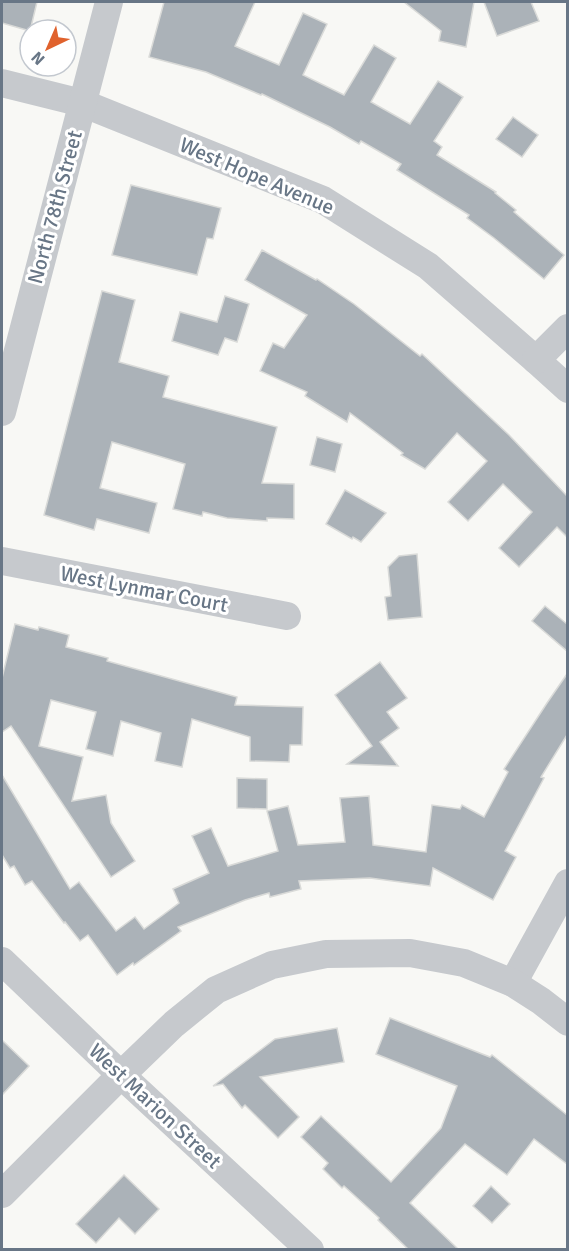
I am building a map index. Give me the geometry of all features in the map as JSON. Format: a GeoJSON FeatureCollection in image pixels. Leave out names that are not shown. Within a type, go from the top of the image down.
{"type":"FeatureCollection","features":[{"type":"Feature","properties":{"kind":"street","name":"North 78th Street"},"geometry":{"type":"LineString","coordinates":[[2,412],[109,2]]}},
{"type":"Feature","properties":{"kind":"street","name":"West Hope Avenue"},"geometry":{"type":"LineString","coordinates":[[2,83],[82,103],[323,200],[428,266],[567,389]]}},
{"type":"Feature","properties":{"kind":"street"},"geometry":{"type":"LineString","coordinates":[[536,360],[567,328]]}},
{"type":"Feature","properties":{"kind":"street","name":"West Lynmar Court"},"geometry":{"type":"LineString","coordinates":[[2,561],[287,616]]}},
{"type":"Feature","properties":{"kind":"street"},"geometry":{"type":"LineString","coordinates":[[513,983],[567,883]]}},
{"type":"Feature","properties":{"kind":"street"},"geometry":{"type":"LineString","coordinates":[[2,1194],[174,1024],[216,990],[272,965],[326,954],[411,953],[464,963],[513,983],[541,1001],[567,1022]]}},
{"type":"Feature","properties":{"kind":"street","name":"West Marion Street"},"geometry":{"type":"LineString","coordinates":[[2,961],[310,1250]]}},
{"type":"Feature","properties":{"kind":"building"},"geometry":{"type":"Polygon","coordinates":[[[2,2],[37,2],[33,18],[18,18],[18,28],[2,23],[2,2]]]}},
{"type":"Feature","properties":{"kind":"building"},"geometry":{"type":"Polygon","coordinates":[[[164,2],[255,2],[235,46],[279,65],[303,13],[327,24],[303,75],[344,95],[374,45],[396,58],[371,102],[410,124],[438,81],[463,97],[434,141],[442,147],[437,155],[496,192],[516,210],[514,212],[564,255],[544,279],[467,218],[469,215],[397,170],[401,164],[361,141],[359,144],[330,127],[262,94],[206,72],[149,57],[164,2]]]}},
{"type":"Feature","properties":{"kind":"building"},"geometry":{"type":"Polygon","coordinates":[[[404,2],[474,2],[466,47],[439,41],[441,31],[404,2]]]}},
{"type":"Feature","properties":{"kind":"building"},"geometry":{"type":"Polygon","coordinates":[[[484,2],[531,2],[539,21],[497,36],[484,2]]]}},
{"type":"Feature","properties":{"kind":"building"},"geometry":{"type":"Polygon","coordinates":[[[513,117],[538,135],[522,157],[496,139],[513,117]]]}},
{"type":"Feature","properties":{"kind":"building"},"geometry":{"type":"Polygon","coordinates":[[[131,185],[221,208],[213,239],[207,238],[197,275],[112,255],[131,185]]]}},
{"type":"Feature","properties":{"kind":"building"},"geometry":{"type":"Polygon","coordinates":[[[262,250],[317,279],[354,304],[420,356],[422,354],[509,435],[567,496],[567,537],[557,527],[519,567],[499,548],[532,512],[503,484],[468,521],[448,502],[487,461],[457,433],[425,469],[401,455],[403,453],[350,413],[347,422],[305,396],[307,392],[260,371],[273,343],[284,348],[307,315],[245,280],[262,250]]]}},
{"type":"Feature","properties":{"kind":"building"},"geometry":{"type":"Polygon","coordinates":[[[102,291],[135,300],[119,362],[169,376],[163,397],[277,427],[262,483],[294,484],[294,519],[267,518],[267,521],[227,518],[203,512],[202,516],[173,509],[185,464],[112,442],[100,488],[157,503],[149,533],[97,519],[94,530],[44,515],[102,291]]]}},
{"type":"Feature","properties":{"kind":"building"},"geometry":{"type":"Polygon","coordinates":[[[225,296],[249,304],[237,342],[225,338],[218,355],[172,341],[180,312],[217,322],[225,296]]]}},
{"type":"Feature","properties":{"kind":"building"},"geometry":{"type":"Polygon","coordinates":[[[317,437],[342,444],[335,472],[310,465],[317,437]]]}},
{"type":"Feature","properties":{"kind":"building"},"geometry":{"type":"Polygon","coordinates":[[[345,490],[386,513],[361,542],[326,524],[345,490]]]}},
{"type":"Feature","properties":{"kind":"building"},"geometry":{"type":"Polygon","coordinates":[[[417,554],[422,617],[388,620],[385,597],[391,596],[388,567],[399,556],[417,554]]]}},
{"type":"Feature","properties":{"kind":"building"},"geometry":{"type":"Polygon","coordinates":[[[545,606],[567,624],[567,651],[532,621],[545,606]]]}},
{"type":"Feature","properties":{"kind":"building"},"geometry":{"type":"Polygon","coordinates":[[[15,624],[38,630],[39,627],[69,635],[66,647],[108,658],[107,661],[237,697],[235,705],[303,707],[302,745],[290,745],[289,762],[250,761],[250,737],[192,719],[182,767],[155,761],[161,733],[121,721],[113,756],[86,749],[96,712],[51,700],[39,746],[83,757],[72,801],[106,795],[111,823],[135,861],[111,877],[11,726],[2,732],[2,678],[15,624]]]}},
{"type":"Feature","properties":{"kind":"building"},"geometry":{"type":"Polygon","coordinates":[[[380,662],[407,698],[387,712],[399,728],[380,742],[398,766],[347,764],[372,746],[335,695],[380,662]]]}},
{"type":"Feature","properties":{"kind":"building"},"geometry":{"type":"Polygon","coordinates":[[[567,674],[567,735],[541,777],[544,778],[505,851],[516,857],[493,900],[433,868],[430,886],[370,878],[299,881],[301,889],[270,897],[269,893],[245,900],[178,927],[181,931],[117,975],[88,935],[80,941],[32,881],[25,885],[14,866],[10,868],[2,855],[2,775],[70,889],[79,882],[116,931],[135,917],[144,929],[179,903],[173,889],[209,873],[192,836],[211,828],[228,866],[278,851],[267,811],[288,806],[298,845],[345,842],[340,798],[369,796],[373,845],[426,852],[432,805],[460,809],[462,805],[484,817],[508,772],[504,769],[567,674]]]}},
{"type":"Feature","properties":{"kind":"building"},"geometry":{"type":"Polygon","coordinates":[[[237,778],[267,779],[267,809],[237,808],[237,778]]]}},
{"type":"Feature","properties":{"kind":"building"},"geometry":{"type":"Polygon","coordinates":[[[390,1018],[490,1057],[492,1055],[567,1115],[567,1164],[534,1139],[507,1175],[465,1144],[410,1203],[459,1250],[409,1250],[378,1220],[379,1218],[323,1169],[328,1163],[301,1137],[321,1116],[391,1182],[441,1128],[457,1086],[376,1054],[390,1018]]]}},
{"type":"Feature","properties":{"kind":"building"},"geometry":{"type":"Polygon","coordinates":[[[337,1028],[344,1062],[260,1077],[299,1117],[278,1138],[245,1105],[242,1108],[223,1084],[213,1086],[275,1039],[337,1028]]]}},
{"type":"Feature","properties":{"kind":"building"},"geometry":{"type":"Polygon","coordinates":[[[2,1040],[29,1066],[2,1095],[2,1040]]]}},
{"type":"Feature","properties":{"kind":"building"},"geometry":{"type":"Polygon","coordinates":[[[124,1175],[159,1209],[135,1234],[119,1218],[96,1243],[76,1224],[124,1175]]]}},
{"type":"Feature","properties":{"kind":"building"},"geometry":{"type":"Polygon","coordinates":[[[491,1186],[510,1204],[492,1223],[473,1206],[491,1186]]]}}]}
